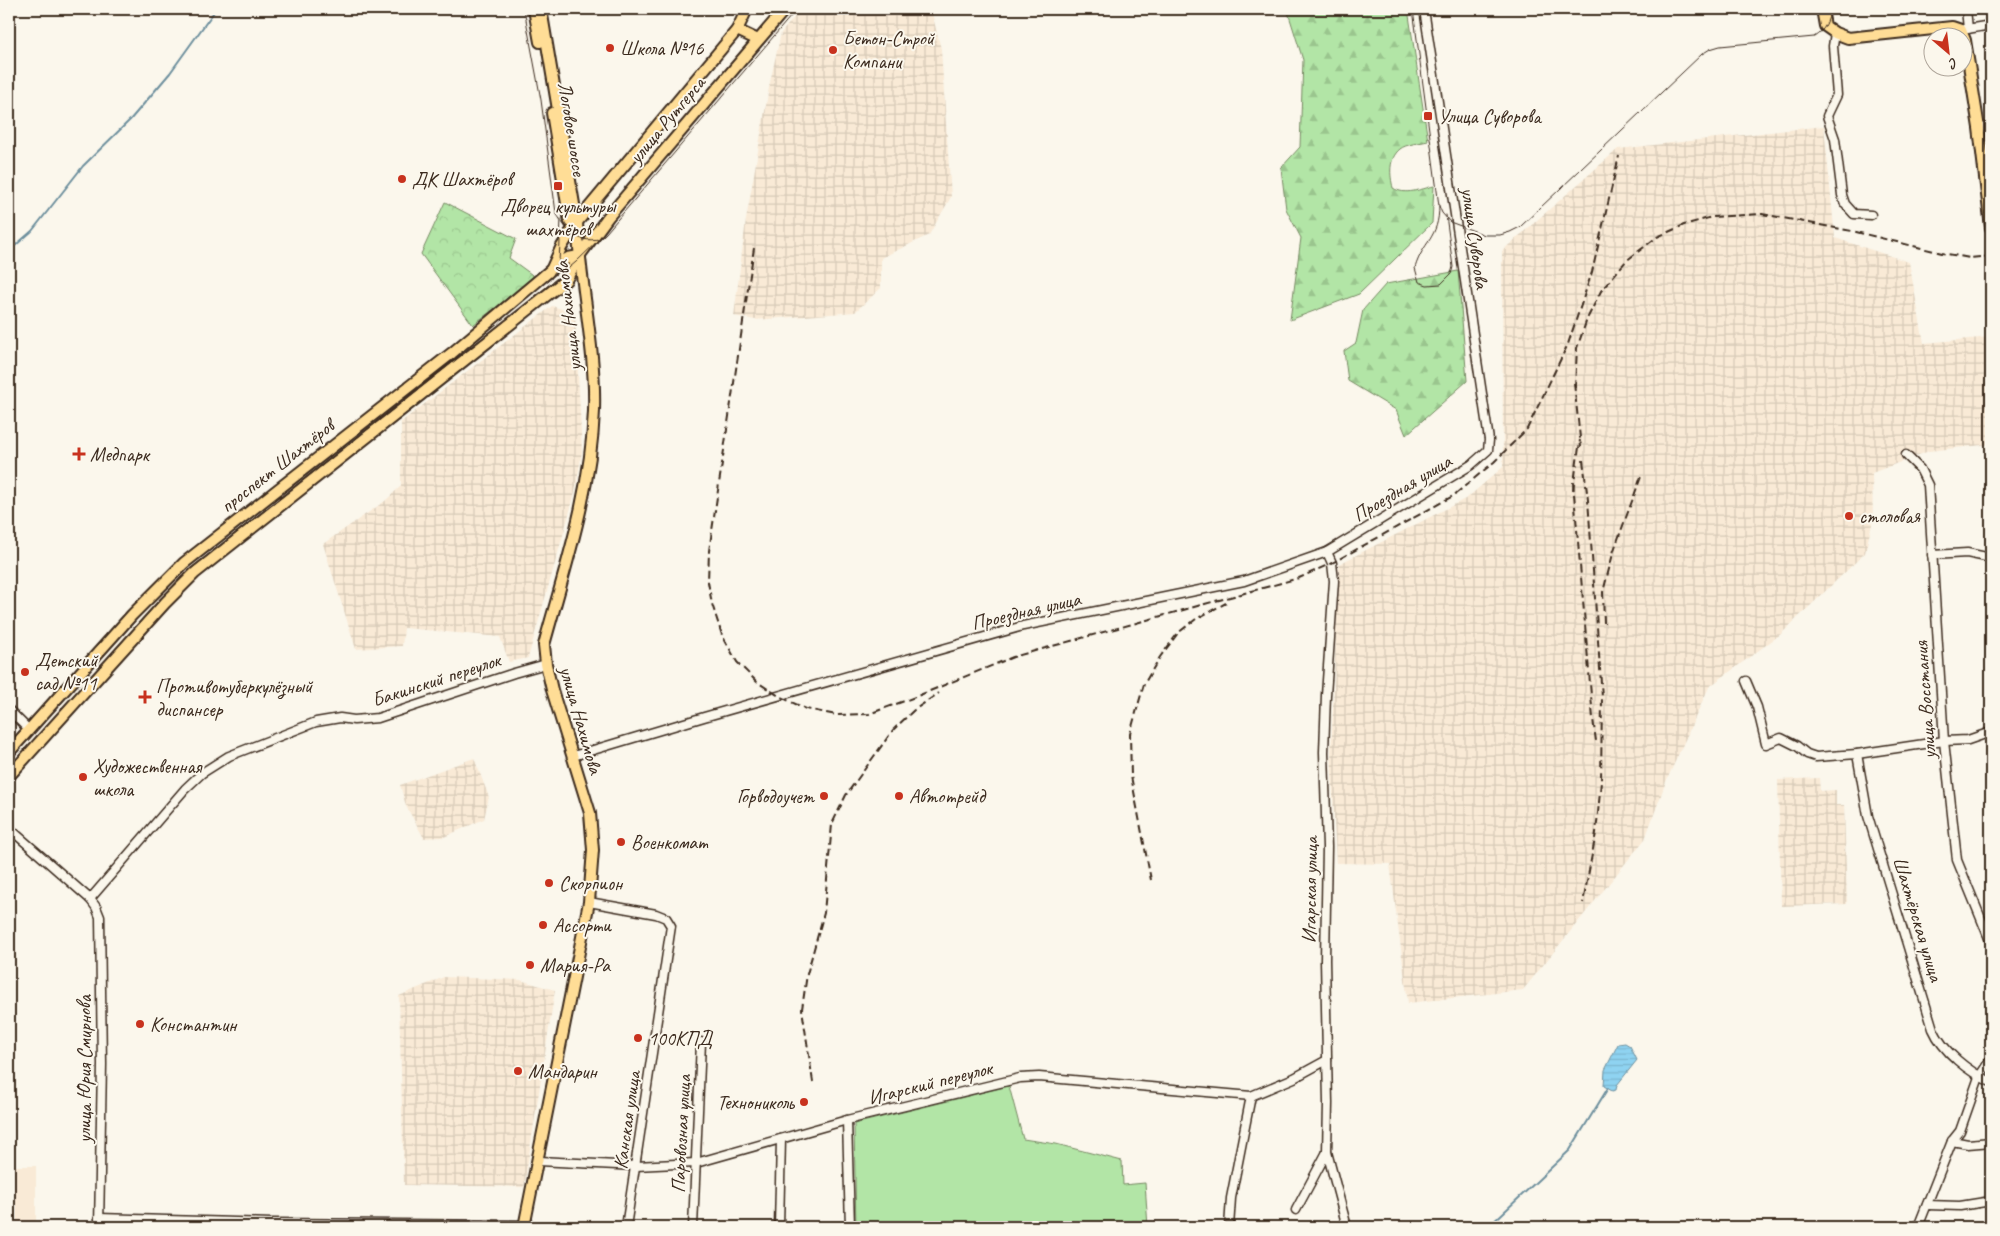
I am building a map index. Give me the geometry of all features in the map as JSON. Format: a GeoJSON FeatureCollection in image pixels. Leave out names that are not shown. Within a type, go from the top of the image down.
{"type":"FeatureCollection","features":[{"type":"Feature","properties":{"kind":"main road","name":"Логовое шоссе"},"geometry":{"type":"LineString","coordinates":[[534,9],[574,226]]}},
{"type":"Feature","properties":{"kind":"main road","name":"Логовое шоссе"},"geometry":{"type":"LineString","coordinates":[[541,9],[574,226]]}},
{"type":"Feature","properties":{"kind":"main road","name":"улица Рутгерса"},"geometry":{"type":"LineString","coordinates":[[574,226],[737,30],[747,9]]}},
{"type":"Feature","properties":{"kind":"main road","name":"улица Рутгерса"},"geometry":{"type":"LineString","coordinates":[[579,255],[608,217],[785,9]]}},
{"type":"Feature","properties":{"kind":"main road"},"geometry":{"type":"LineString","coordinates":[[1822,9],[1825,26],[1835,33],[1848,38],[1922,31]]}},
{"type":"Feature","properties":{"kind":"main road"},"geometry":{"type":"LineString","coordinates":[[737,30],[758,40]]}},
{"type":"Feature","properties":{"kind":"main road"},"geometry":{"type":"LineString","coordinates":[[1971,78],[1991,228]]}},
{"type":"Feature","properties":{"kind":"main road","name":"улица Нахимова"},"geometry":{"type":"LineString","coordinates":[[524,1226],[539,1162],[589,902],[593,850],[590,813],[546,664],[544,645],[582,503],[590,463],[592,437],[593,378],[574,226]]}},
{"type":"Feature","properties":{"kind":"main road","name":"проспект Шахтёров"},"geometry":{"type":"LineString","coordinates":[[9,752],[132,615],[184,563],[452,353],[552,269],[561,248],[574,226]]}},
{"type":"Feature","properties":{"kind":"main road","name":"проспект Шахтёров"},"geometry":{"type":"LineString","coordinates":[[9,776],[165,603],[195,573],[566,280],[579,255]]}},
{"type":"Feature","properties":{"kind":"main road"},"geometry":{"type":"LineString","coordinates":[[552,269],[568,258],[579,255]]}},
{"type":"Feature","properties":{"kind":"street","name":"улица Суворова"},"geometry":{"type":"LineString","coordinates":[[1424,9],[1489,440],[1488,450],[1471,466]]}},
{"type":"Feature","properties":{"kind":"street"},"geometry":{"type":"LineString","coordinates":[[1965,28],[1966,9]]}},
{"type":"Feature","properties":{"kind":"street"},"geometry":{"type":"LineString","coordinates":[[1972,28],[1991,25]]}},
{"type":"Feature","properties":{"kind":"street"},"geometry":{"type":"LineString","coordinates":[[1835,33],[1833,46],[1836,95],[1827,116],[1835,139],[1842,195],[1845,204],[1854,214],[1871,215]]}},
{"type":"Feature","properties":{"kind":"street"},"geometry":{"type":"LineString","coordinates":[[1979,128],[1991,127]]}},
{"type":"Feature","properties":{"kind":"street","name":"улица Восстания"},"geometry":{"type":"LineString","coordinates":[[1906,455],[1920,469],[1928,485],[1944,741],[1957,860],[1991,944]]}},
{"type":"Feature","properties":{"kind":"street","name":"Проездная улица"},"geometry":{"type":"LineString","coordinates":[[573,756],[1023,626],[1244,581],[1327,552],[1471,466]]}},
{"type":"Feature","properties":{"kind":"street","name":"Игарская улица"},"geometry":{"type":"LineString","coordinates":[[1327,552],[1332,563],[1334,581],[1324,752],[1327,847],[1325,960],[1327,1152],[1348,1226]]}},
{"type":"Feature","properties":{"kind":"street"},"geometry":{"type":"LineString","coordinates":[[1932,555],[1967,554],[1991,558]]}},
{"type":"Feature","properties":{"kind":"street","name":"Бакинский переулок"},"geometry":{"type":"LineString","coordinates":[[90,899],[184,789],[202,773],[229,756],[316,722],[340,718],[354,720],[378,718],[546,664]]}},
{"type":"Feature","properties":{"kind":"street"},"geometry":{"type":"LineString","coordinates":[[1746,681],[1757,707],[1766,744],[1780,738],[1798,746],[1806,754],[1816,757],[1857,754],[1944,741],[1968,740],[1991,732]]}},
{"type":"Feature","properties":{"kind":"street"},"geometry":{"type":"LineString","coordinates":[[9,710],[29,730]]}},
{"type":"Feature","properties":{"kind":"street","name":"Шахтёрская улица"},"geometry":{"type":"LineString","coordinates":[[1857,754],[1868,816],[1933,1029],[1943,1046],[1979,1077],[1991,1082]]}},
{"type":"Feature","properties":{"kind":"street"},"geometry":{"type":"LineString","coordinates":[[9,828],[90,899]]}},
{"type":"Feature","properties":{"kind":"street","name":"улица Юрия Смирнова"},"geometry":{"type":"LineString","coordinates":[[90,899],[99,912],[101,925],[102,1064],[99,1227]]}},
{"type":"Feature","properties":{"kind":"street","name":"Канская улица"},"geometry":{"type":"LineString","coordinates":[[589,902],[656,914],[666,918],[671,926],[626,1227]]}},
{"type":"Feature","properties":{"kind":"street","name":"Паровозная улица"},"geometry":{"type":"LineString","coordinates":[[693,1227],[701,1042]]}},
{"type":"Feature","properties":{"kind":"street"},"geometry":{"type":"LineString","coordinates":[[1918,1227],[1952,1141],[1960,1131],[1979,1077],[1991,1059]]}},
{"type":"Feature","properties":{"kind":"street","name":"Игарский переулок"},"geometry":{"type":"LineString","coordinates":[[539,1162],[636,1166],[696,1163],[847,1120],[1020,1078],[1039,1077],[1251,1096],[1294,1078],[1327,1060]]}},
{"type":"Feature","properties":{"kind":"street"},"geometry":{"type":"LineString","coordinates":[[1229,1227],[1231,1198],[1251,1096]]}},
{"type":"Feature","properties":{"kind":"street"},"geometry":{"type":"LineString","coordinates":[[847,1120],[850,1227]]}},
{"type":"Feature","properties":{"kind":"street"},"geometry":{"type":"LineString","coordinates":[[779,1227],[781,1139]]}},
{"type":"Feature","properties":{"kind":"street"},"geometry":{"type":"LineString","coordinates":[[1952,1141],[1968,1144],[1991,1142]]}},
{"type":"Feature","properties":{"kind":"street"},"geometry":{"type":"LineString","coordinates":[[1296,1210],[1327,1152]]}},
{"type":"Feature","properties":{"kind":"street"},"geometry":{"type":"LineString","coordinates":[[1928,1205],[1960,1206],[1991,1201]]}},
{"type":"Feature","properties":{"kind":"street"},"geometry":{"type":"LineString","coordinates":[[99,1218],[279,1224],[524,1226]]}},
{"type":"Feature","properties":{"kind":"shaded area"},"geometry":{"type":"Polygon","coordinates":[[[801,9],[931,9],[941,49],[951,197],[929,235],[881,258],[881,288],[855,312],[755,320],[734,316],[746,220],[770,82],[781,33],[801,9]]]}},
{"type":"Feature","properties":{"kind":"shaded area"},"geometry":{"type":"Polygon","coordinates":[[[1824,126],[1835,238],[1909,262],[1924,343],[1991,337],[1991,444],[1929,451],[1872,473],[1873,520],[1865,553],[1781,634],[1709,687],[1665,784],[1645,839],[1523,990],[1408,1003],[1390,864],[1336,863],[1331,753],[1339,564],[1467,498],[1503,467],[1502,251],[1618,149],[1824,126]]]}},
{"type":"Feature","properties":{"kind":"shaded area"},"geometry":{"type":"Polygon","coordinates":[[[552,306],[575,313],[582,452],[575,493],[528,658],[509,662],[500,637],[404,628],[402,646],[356,649],[323,544],[385,501],[401,486],[401,422],[552,306]]]}},
{"type":"Feature","properties":{"kind":"shaded area"},"geometry":{"type":"Polygon","coordinates":[[[474,758],[489,797],[484,819],[444,837],[424,838],[406,806],[400,785],[474,758]]]}},
{"type":"Feature","properties":{"kind":"shaded area"},"geometry":{"type":"Polygon","coordinates":[[[1819,778],[1820,791],[1836,790],[1836,805],[1844,805],[1847,904],[1781,906],[1778,780],[1819,778]]]}},
{"type":"Feature","properties":{"kind":"shaded area"},"geometry":{"type":"Polygon","coordinates":[[[444,977],[520,980],[555,990],[524,1187],[404,1185],[399,996],[444,977]]]}},
{"type":"Feature","properties":{"kind":"shaded area"},"geometry":{"type":"Polygon","coordinates":[[[9,1166],[36,1166],[36,1227],[9,1227],[9,1166]]]}},
{"type":"Feature","properties":{"kind":"green space"},"geometry":{"type":"Polygon","coordinates":[[[1287,9],[1408,9],[1428,141],[1403,147],[1396,153],[1391,167],[1391,178],[1393,188],[1403,191],[1413,191],[1434,186],[1432,223],[1359,294],[1290,320],[1301,238],[1286,209],[1281,168],[1300,147],[1303,60],[1287,9]]]}},
{"type":"Feature","properties":{"kind":"green space"},"geometry":{"type":"Polygon","coordinates":[[[445,202],[516,239],[509,258],[535,277],[473,325],[421,254],[445,202]]]}},
{"type":"Feature","properties":{"kind":"green space"},"geometry":{"type":"Polygon","coordinates":[[[1458,271],[1467,381],[1406,435],[1396,410],[1348,381],[1344,351],[1356,343],[1363,310],[1386,284],[1458,271]]]}},
{"type":"Feature","properties":{"kind":"green space"},"geometry":{"type":"Polygon","coordinates":[[[1009,1086],[1023,1139],[1056,1144],[1122,1161],[1123,1185],[1145,1183],[1148,1227],[856,1227],[854,1124],[1009,1086]]]}},
{"type":"Feature","properties":{"kind":"water"},"geometry":{"type":"Polygon","coordinates":[[[1625,1043],[1630,1046],[1637,1060],[1617,1085],[1616,1090],[1612,1091],[1604,1086],[1605,1070],[1618,1044],[1625,1043]]]}},
{"type":"Feature","properties":{"kind":"waterway"},"geometry":{"type":"LineString","coordinates":[[9,251],[32,231],[83,166],[130,120],[170,73],[216,9]]}},
{"type":"Feature","properties":{"kind":"waterway"},"geometry":{"type":"LineString","coordinates":[[1488,1227],[1570,1150],[1608,1088]]}},
{"type":"Feature","properties":{"kind":"tram line"},"geometry":{"type":"LineString","coordinates":[[524,9],[541,100],[556,213],[573,235],[584,239],[599,239]]}},
{"type":"Feature","properties":{"kind":"tram line"},"geometry":{"type":"LineString","coordinates":[[9,767],[181,577],[520,309],[576,262],[606,233],[797,9]]}},
{"type":"Feature","properties":{"kind":"tram line"},"geometry":{"type":"LineString","coordinates":[[1413,9],[1439,206],[1450,222],[1485,235],[1500,235],[1520,227],[1702,54],[1720,46],[1814,37],[1826,25],[1830,9]]}},
{"type":"Feature","properties":{"kind":"tram line"},"geometry":{"type":"LineString","coordinates":[[1439,206],[1434,233],[1418,259],[1415,268],[1419,282],[1427,285],[1441,284],[1451,274],[1453,267],[1446,215]]}},
{"type":"Feature","properties":{"kind":"tram line"},"geometry":{"type":"LineString","coordinates":[[551,279],[559,263],[561,219]]}},
{"type":"Feature","properties":{"kind":"railway"},"geometry":{"type":"LineString","coordinates":[[754,248],[709,551],[708,582],[712,604],[722,635],[737,662],[757,682],[779,696],[806,709],[837,715],[869,714],[1013,657],[1299,578],[1332,563],[1453,496],[1494,462],[1527,429],[1568,344],[1592,272],[1619,156]]}},
{"type":"Feature","properties":{"kind":"railway"},"geometry":{"type":"LineString","coordinates":[[1575,388],[1577,348],[1587,319],[1601,291],[1626,261],[1657,237],[1684,225],[1712,217],[1762,214],[1852,231],[1942,253],[1970,258],[1991,256]]}},
{"type":"Feature","properties":{"kind":"railway"},"geometry":{"type":"LineString","coordinates":[[1574,383],[1581,447]]}},
{"type":"Feature","properties":{"kind":"railway"},"geometry":{"type":"LineString","coordinates":[[1573,490],[1580,440]]}},
{"type":"Feature","properties":{"kind":"railway"},"geometry":{"type":"LineString","coordinates":[[1583,460],[1588,500],[1602,697],[1601,782],[1596,833],[1583,903]]}},
{"type":"Feature","properties":{"kind":"railway"},"geometry":{"type":"LineString","coordinates":[[1604,623],[1603,592],[1614,550],[1642,474]]}},
{"type":"Feature","properties":{"kind":"railway"},"geometry":{"type":"LineString","coordinates":[[1573,482],[1596,741]]}},
{"type":"Feature","properties":{"kind":"railway"},"geometry":{"type":"LineString","coordinates":[[1151,880],[1131,776],[1130,734],[1144,684],[1160,657],[1178,633],[1196,619],[1226,603]]}},
{"type":"Feature","properties":{"kind":"railway"},"geometry":{"type":"LineString","coordinates":[[813,1082],[802,1009],[807,974],[824,913],[832,824],[846,795],[893,730],[914,710],[939,693]]}},
{"type":"Feature","properties":{"kind":"place","name":"Школа №16"},"geometry":{"type":"Point","coordinates":[610,48]}},
{"type":"Feature","properties":{"kind":"place","name":"Бетон-Строй Компани"},"geometry":{"type":"Point","coordinates":[833,50]}},
{"type":"Feature","properties":{"kind":"place","name":"Улица Суворова"},"geometry":{"type":"Point","coordinates":[1428,116]}},
{"type":"Feature","properties":{"kind":"place","name":"ДК Шахтёров"},"geometry":{"type":"Point","coordinates":[402,179]}},
{"type":"Feature","properties":{"kind":"place","name":"Дворец культуры шахтёров"},"geometry":{"type":"Point","coordinates":[558,186]}},
{"type":"Feature","properties":{"kind":"place","name":"Медпарк"},"geometry":{"type":"Point","coordinates":[79,454]}},
{"type":"Feature","properties":{"kind":"place","name":"столовая"},"geometry":{"type":"Point","coordinates":[1849,516]}},
{"type":"Feature","properties":{"kind":"place","name":"Детский сад №11"},"geometry":{"type":"Point","coordinates":[25,672]}},
{"type":"Feature","properties":{"kind":"place","name":"Противотуберкулёзный диспансер"},"geometry":{"type":"Point","coordinates":[145,697]}},
{"type":"Feature","properties":{"kind":"place","name":"Художественная школа"},"geometry":{"type":"Point","coordinates":[83,777]}},
{"type":"Feature","properties":{"kind":"place","name":"Горводоучет"},"geometry":{"type":"Point","coordinates":[824,796]}},
{"type":"Feature","properties":{"kind":"place","name":"Автотрейд"},"geometry":{"type":"Point","coordinates":[899,796]}},
{"type":"Feature","properties":{"kind":"place","name":"Военкомат"},"geometry":{"type":"Point","coordinates":[621,842]}},
{"type":"Feature","properties":{"kind":"place","name":"Скорпион"},"geometry":{"type":"Point","coordinates":[549,883]}},
{"type":"Feature","properties":{"kind":"place","name":"Ассорти"},"geometry":{"type":"Point","coordinates":[543,925]}},
{"type":"Feature","properties":{"kind":"place","name":"Мария-Ра"},"geometry":{"type":"Point","coordinates":[530,965]}},
{"type":"Feature","properties":{"kind":"place","name":"Константин"},"geometry":{"type":"Point","coordinates":[140,1024]}},
{"type":"Feature","properties":{"kind":"place","name":"100КПД"},"geometry":{"type":"Point","coordinates":[638,1038]}},
{"type":"Feature","properties":{"kind":"place","name":"Мандарин"},"geometry":{"type":"Point","coordinates":[518,1071]}},
{"type":"Feature","properties":{"kind":"place","name":"Технониколь"},"geometry":{"type":"Point","coordinates":[804,1102]}}]}
